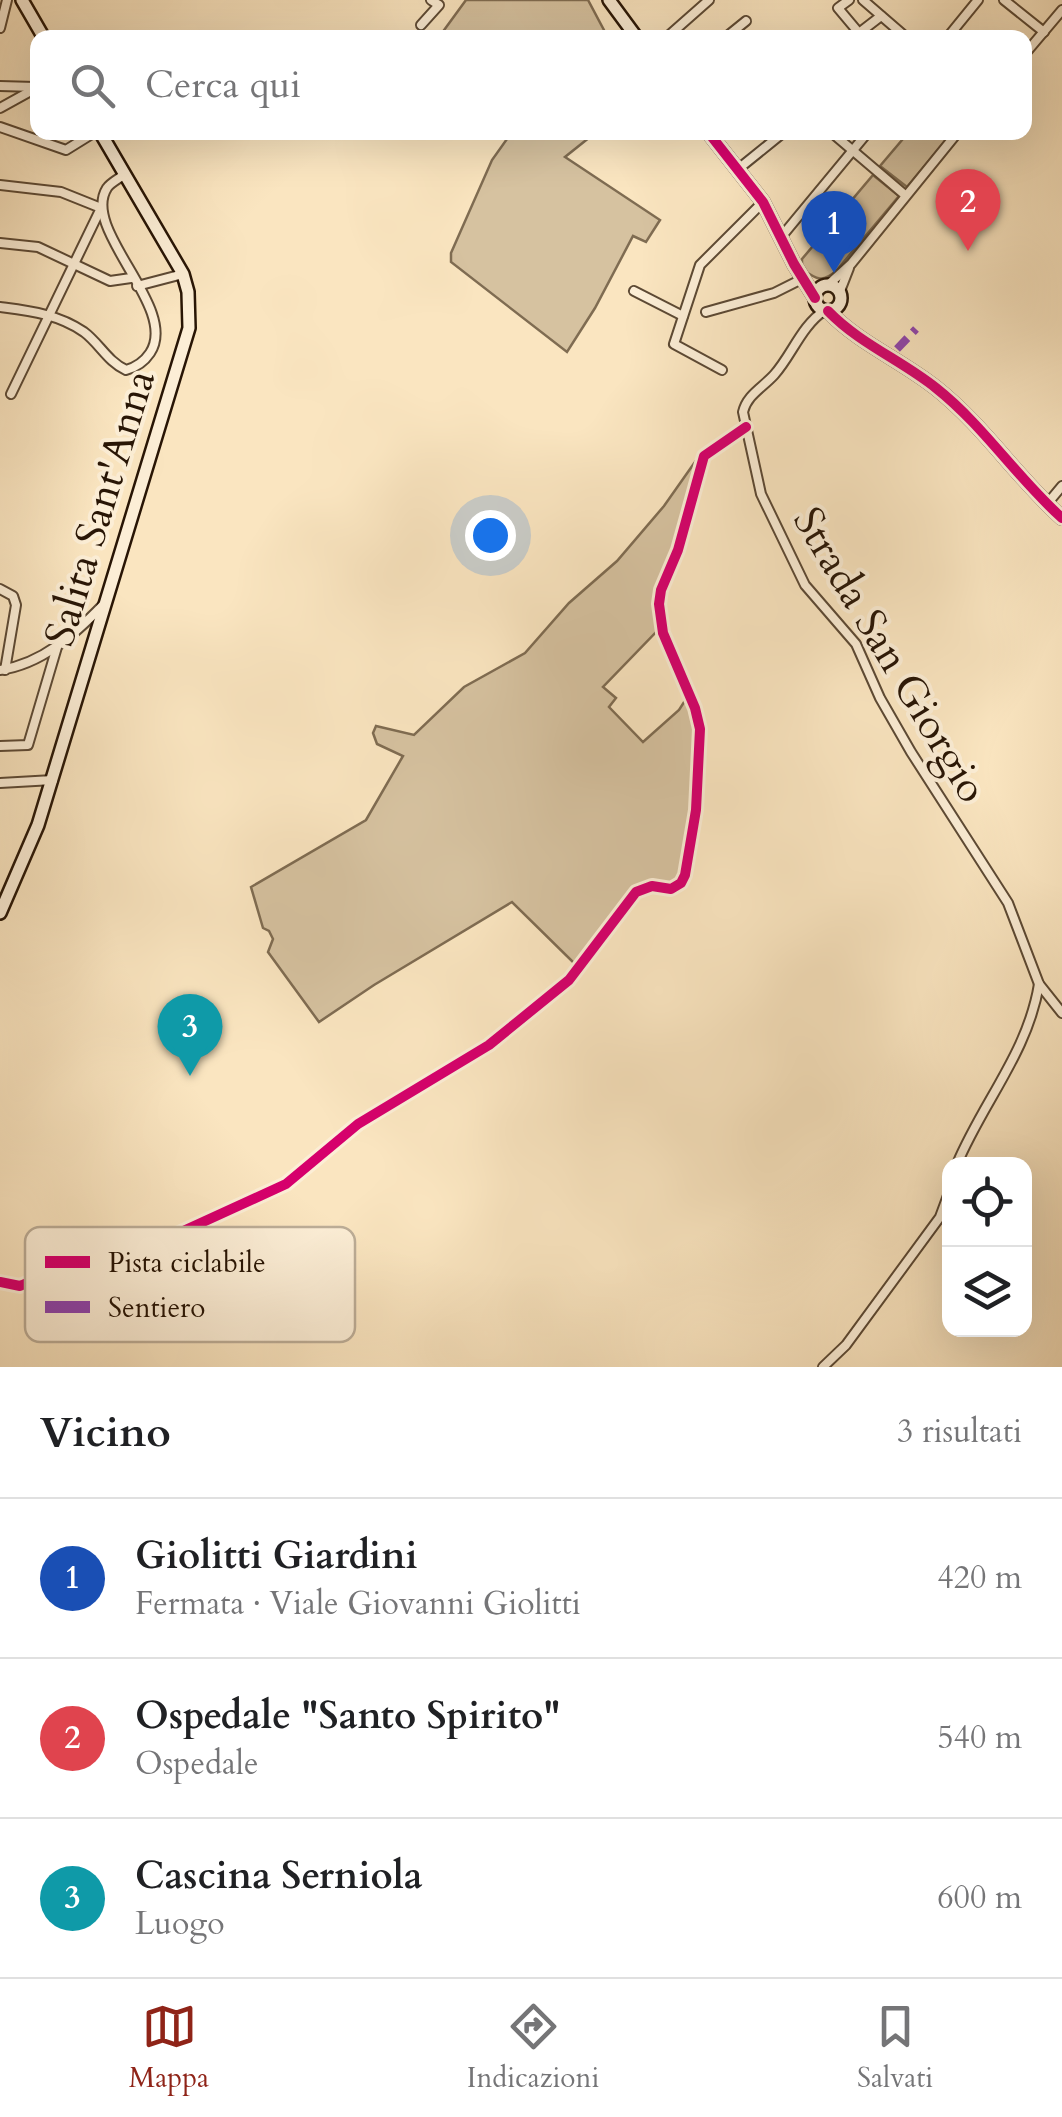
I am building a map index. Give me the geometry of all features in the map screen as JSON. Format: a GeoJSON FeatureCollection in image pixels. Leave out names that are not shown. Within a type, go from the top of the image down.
{"type":"FeatureCollection","features":[{"type":"Feature","properties":{"kind":"street"},"geometry":{"type":"LineString","coordinates":[[0,28],[8,0]]}},
{"type":"Feature","properties":{"kind":"street"},"geometry":{"type":"LineString","coordinates":[[22,0],[39,30]]}},
{"type":"Feature","properties":{"kind":"street"},"geometry":{"type":"LineString","coordinates":[[422,25],[439,5],[431,0]]}},
{"type":"Feature","properties":{"kind":"street"},"geometry":{"type":"LineString","coordinates":[[609,0],[631,30]]}},
{"type":"Feature","properties":{"kind":"street"},"geometry":{"type":"LineString","coordinates":[[675,30],[709,0]]}},
{"type":"Feature","properties":{"kind":"street"},"geometry":{"type":"LineString","coordinates":[[850,0],[838,8],[857,30]]}},
{"type":"Feature","properties":{"kind":"street"},"geometry":{"type":"LineString","coordinates":[[863,0],[899,30]]}},
{"type":"Feature","properties":{"kind":"street"},"geometry":{"type":"LineString","coordinates":[[954,30],[978,0]]}},
{"type":"Feature","properties":{"kind":"street"},"geometry":{"type":"LineString","coordinates":[[1010,2],[1044,32]]}},
{"type":"Feature","properties":{"kind":"street"},"geometry":{"type":"LineString","coordinates":[[1032,45],[1061,13]]}},
{"type":"Feature","properties":{"kind":"street"},"geometry":{"type":"LineString","coordinates":[[862,30],[882,16]]}},
{"type":"Feature","properties":{"kind":"street"},"geometry":{"type":"LineString","coordinates":[[734,30],[746,21]]}},
{"type":"Feature","properties":{"kind":"street"},"geometry":{"type":"LineString","coordinates":[[0,86],[30,87]]}},
{"type":"Feature","properties":{"kind":"street"},"geometry":{"type":"LineString","coordinates":[[0,108],[30,91]]}},
{"type":"Feature","properties":{"kind":"street"},"geometry":{"type":"LineString","coordinates":[[0,127],[30,137]]}},
{"type":"Feature","properties":{"kind":"street"},"geometry":{"type":"LineString","coordinates":[[37,140],[66,150],[84,140]]}},
{"type":"Feature","properties":{"kind":"street","name":"Salita Sant'Anna"},"geometry":{"type":"LineString","coordinates":[[0,913],[32,841],[53,780],[189,328],[183,274],[103,140]]}},
{"type":"Feature","properties":{"kind":"street"},"geometry":{"type":"LineString","coordinates":[[714,140],[763,202],[802,279],[821,305],[857,338],[916,374],[957,406],[1062,518]]}},
{"type":"Feature","properties":{"kind":"street"},"geometry":{"type":"LineString","coordinates":[[736,170],[774,140]]}},
{"type":"Feature","properties":{"kind":"street"},"geometry":{"type":"LineString","coordinates":[[841,140],[905,194]]}},
{"type":"Feature","properties":{"kind":"street"},"geometry":{"type":"LineString","coordinates":[[782,236],[862,140]]}},
{"type":"Feature","properties":{"kind":"street"},"geometry":{"type":"LineString","coordinates":[[192,1227],[286,1184],[358,1124],[489,1045],[569,980],[636,892],[652,886],[671,889],[681,883],[694,828],[700,729],[696,708],[663,632],[661,590],[678,550],[704,456],[746,427],[743,412],[748,399],[773,376],[851,264],[951,140]]}},
{"type":"Feature","properties":{"kind":"street"},"geometry":{"type":"LineString","coordinates":[[11,394],[101,208],[107,187],[125,174]]}},
{"type":"Feature","properties":{"kind":"street"},"geometry":{"type":"LineString","coordinates":[[0,185],[61,192],[101,208],[156,320],[154,347],[144,361],[126,370],[116,366],[85,333],[48,314],[0,307]]}},
{"type":"Feature","properties":{"kind":"street"},"geometry":{"type":"LineString","coordinates":[[722,370],[674,344],[700,266],[763,202]]}},
{"type":"Feature","properties":{"kind":"street"},"geometry":{"type":"LineString","coordinates":[[0,244],[38,247],[110,281],[134,282],[183,274]]}},
{"type":"Feature","properties":{"kind":"street"},"geometry":{"type":"LineString","coordinates":[[706,312],[774,293],[802,279],[833,290],[857,338]]}},
{"type":"Feature","properties":{"kind":"street"},"geometry":{"type":"LineString","coordinates":[[821,305],[836,309],[833,290]]}},
{"type":"Feature","properties":{"kind":"street"},"geometry":{"type":"LineString","coordinates":[[634,291],[683,316]]}},
{"type":"Feature","properties":{"kind":"street","name":"Strada San Giorgio"},"geometry":{"type":"LineString","coordinates":[[746,427],[768,513],[805,586],[856,644],[880,698],[911,752],[1008,903],[1040,984],[1062,1013]]}},
{"type":"Feature","properties":{"kind":"street"},"geometry":{"type":"LineString","coordinates":[[1047,504],[1062,486]]}},
{"type":"Feature","properties":{"kind":"street"},"geometry":{"type":"LineString","coordinates":[[0,589],[13,596],[16,605],[2,670]]}},
{"type":"Feature","properties":{"kind":"street"},"geometry":{"type":"LineString","coordinates":[[2,670],[57,647],[104,604]]}},
{"type":"Feature","properties":{"kind":"street"},"geometry":{"type":"LineString","coordinates":[[0,746],[28,744],[57,647]]}},
{"type":"Feature","properties":{"kind":"street"},"geometry":{"type":"LineString","coordinates":[[0,783],[53,780]]}},
{"type":"Feature","properties":{"kind":"street"},"geometry":{"type":"LineString","coordinates":[[959,1157],[1023,1044],[1040,984]]}},
{"type":"Feature","properties":{"kind":"street"},"geometry":{"type":"LineString","coordinates":[[823,1367],[846,1346],[942,1212]]}},
{"type":"Feature","properties":{"kind":"street"},"geometry":{"type":"LineString","coordinates":[[0,1282],[25,1284]]}},
{"type":"Feature","properties":{"kind":"shaded area"},"geometry":{"type":"Polygon","coordinates":[[[466,0],[588,0],[604,30],[444,30],[466,0]]]}},
{"type":"Feature","properties":{"kind":"shaded area"},"geometry":{"type":"Polygon","coordinates":[[[506,140],[586,140],[565,157],[660,220],[646,242],[633,236],[567,352],[451,262],[451,253],[492,160],[506,140]]]}},
{"type":"Feature","properties":{"kind":"shaded area"},"geometry":{"type":"Polygon","coordinates":[[[902,140],[946,140],[907,187],[880,166],[902,140]]]}},
{"type":"Feature","properties":{"kind":"shaded area"},"geometry":{"type":"Polygon","coordinates":[[[873,175],[899,196],[837,270],[828,277],[812,276],[802,269],[802,259],[873,175]]]}},
{"type":"Feature","properties":{"kind":"shaded area"},"geometry":{"type":"Polygon","coordinates":[[[702,452],[674,549],[657,588],[658,630],[603,687],[616,698],[609,707],[643,742],[679,710],[688,696],[695,763],[682,874],[674,885],[650,883],[634,891],[614,912],[577,966],[512,902],[319,1022],[268,952],[273,939],[263,928],[251,887],[366,820],[403,756],[377,744],[373,733],[376,726],[414,735],[464,687],[525,653],[569,603],[617,561],[664,506],[702,452]]]}},
{"type":"Feature","properties":{"kind":"marked path"},"geometry":{"type":"LineString","coordinates":[[897,349],[916,329]]}},
{"type":"Feature","properties":{"kind":"cycle path"},"geometry":{"type":"LineString","coordinates":[[714,140],[763,202],[815,298]]}},
{"type":"Feature","properties":{"kind":"cycle path"},"geometry":{"type":"LineString","coordinates":[[828,311],[953,403],[1062,518]]}},
{"type":"Feature","properties":{"kind":"cycle path"},"geometry":{"type":"LineString","coordinates":[[192,1227],[286,1184],[358,1124],[489,1045],[569,980],[636,892],[652,886],[671,889],[681,883],[696,810],[700,729],[663,633],[659,604],[704,456],[746,427]]}},
{"type":"Feature","properties":{"kind":"cycle path"},"geometry":{"type":"LineString","coordinates":[[0,1282],[25,1284]]}},
{"type":"Feature","properties":{"kind":"place","name":"Ospedale \"Santo Spirito\""},"geometry":{"type":"Point","coordinates":[968,251]}},
{"type":"Feature","properties":{"kind":"place","name":"Giolitti Giardini"},"geometry":{"type":"Point","coordinates":[834,273]}},
{"type":"Feature","properties":{"kind":"place","name":"Cascina Serniola"},"geometry":{"type":"Point","coordinates":[190,1076]}}]}
